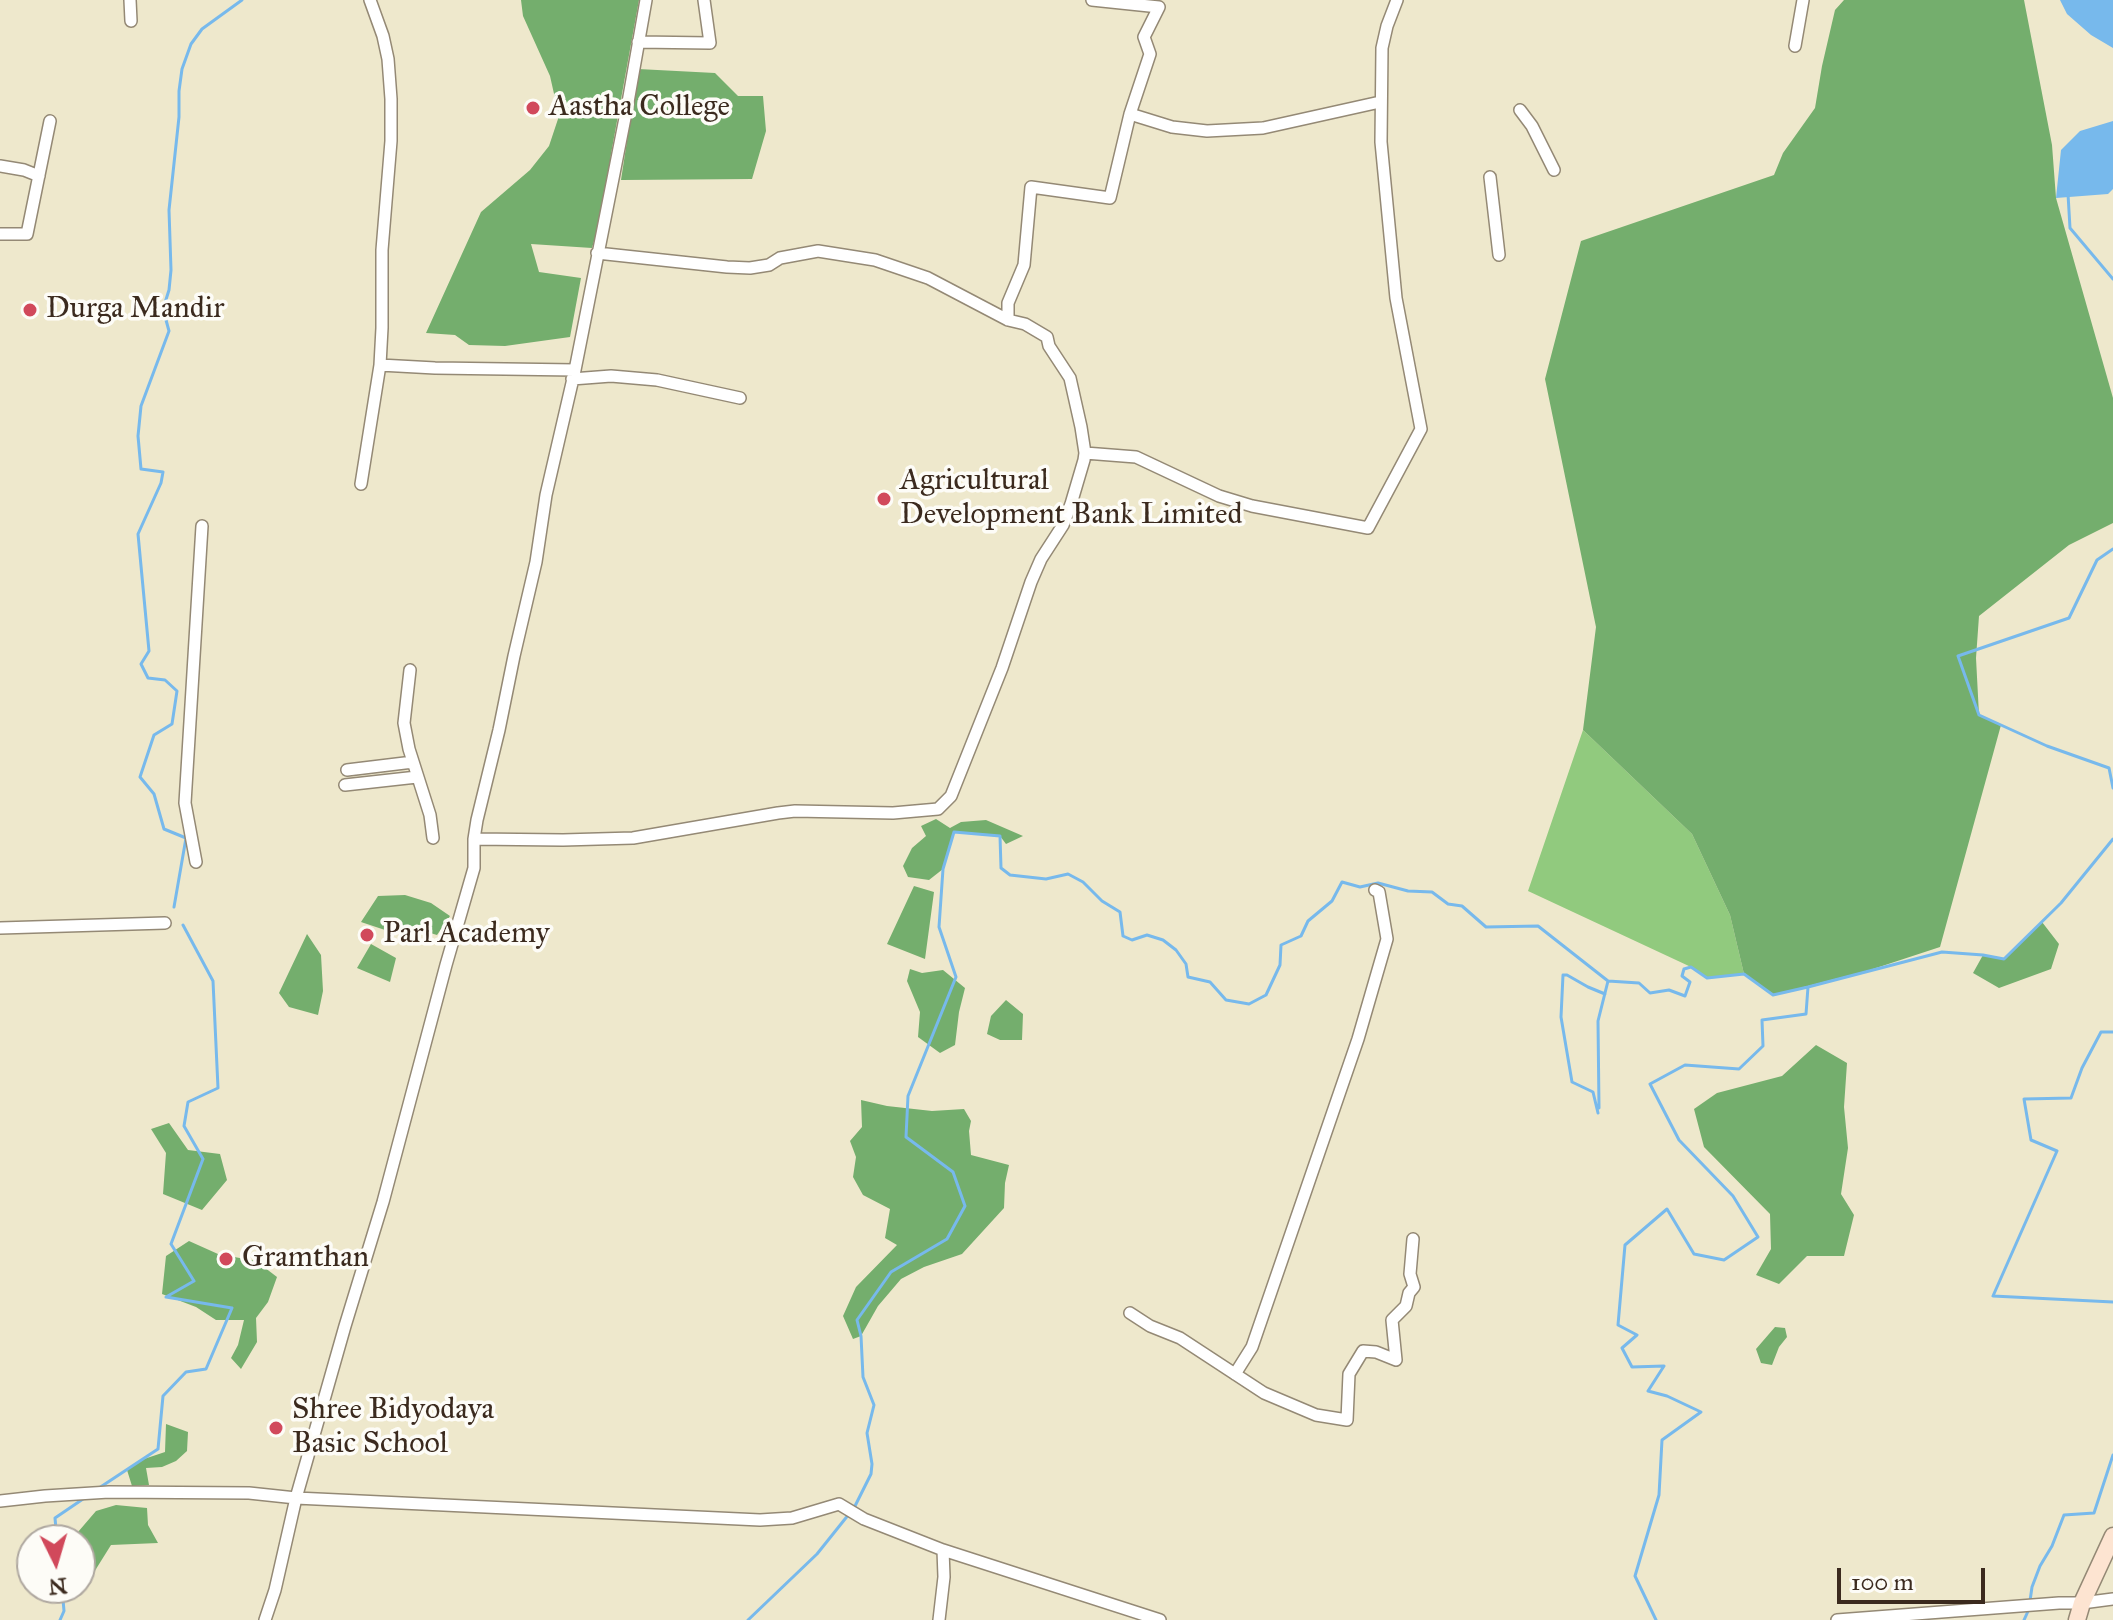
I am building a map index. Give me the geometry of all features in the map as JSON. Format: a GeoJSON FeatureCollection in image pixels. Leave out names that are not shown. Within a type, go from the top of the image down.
{"type":"FeatureCollection","features":[{"type":"Feature","properties":{"kind":"street"},"geometry":{"type":"LineString","coordinates":[[130,0],[131,21]]}},
{"type":"Feature","properties":{"kind":"street"},"geometry":{"type":"LineString","coordinates":[[361,484],[380,365],[382,250],[390,156],[391,99],[385,41],[370,0]]}},
{"type":"Feature","properties":{"kind":"street"},"geometry":{"type":"LineString","coordinates":[[265,1620],[296,1498],[383,1202],[474,868],[474,839],[536,562],[546,495],[627,108],[646,0]]}},
{"type":"Feature","properties":{"kind":"street"},"geometry":{"type":"LineString","coordinates":[[638,42],[710,43],[704,0]]}},
{"type":"Feature","properties":{"kind":"street"},"geometry":{"type":"LineString","coordinates":[[1008,320],[1008,303],[1024,265],[1031,187],[1110,198],[1130,114],[1150,54],[1144,37],[1159,7],[1092,0]]}},
{"type":"Feature","properties":{"kind":"street"},"geometry":{"type":"LineString","coordinates":[[1085,453],[1136,457],[1219,496],[1252,506],[1368,528],[1421,429],[1396,298],[1385,198],[1380,102],[1382,48],[1395,2],[1408,0]]}},
{"type":"Feature","properties":{"kind":"street"},"geometry":{"type":"LineString","coordinates":[[1795,46],[1803,0]]}},
{"type":"Feature","properties":{"kind":"street"},"geometry":{"type":"LineString","coordinates":[[1130,114],[1172,127],[1207,131],[1263,128],[1380,102]]}},
{"type":"Feature","properties":{"kind":"street"},"geometry":{"type":"LineString","coordinates":[[1520,110],[1532,126],[1554,170]]}},
{"type":"Feature","properties":{"kind":"street"},"geometry":{"type":"LineString","coordinates":[[0,234],[27,234],[50,121]]}},
{"type":"Feature","properties":{"kind":"street"},"geometry":{"type":"LineString","coordinates":[[0,166],[39,176]]}},
{"type":"Feature","properties":{"kind":"street"},"geometry":{"type":"LineString","coordinates":[[1490,177],[1499,255]]}},
{"type":"Feature","properties":{"kind":"street"},"geometry":{"type":"LineString","coordinates":[[474,839],[633,838],[795,811],[893,813],[938,809],[951,796],[1002,668],[1031,582],[1041,559],[1063,525],[1085,453],[1075,393],[1047,337],[928,278],[862,257],[818,251],[780,258],[769,265],[750,268],[597,253]]}},
{"type":"Feature","properties":{"kind":"street"},"geometry":{"type":"LineString","coordinates":[[380,365],[515,368],[657,380],[740,398]]}},
{"type":"Feature","properties":{"kind":"street"},"geometry":{"type":"LineString","coordinates":[[196,862],[185,803],[202,526]]}},
{"type":"Feature","properties":{"kind":"street"},"geometry":{"type":"LineString","coordinates":[[410,670],[404,723],[430,815],[433,838]]}},
{"type":"Feature","properties":{"kind":"street"},"geometry":{"type":"LineString","coordinates":[[347,770],[413,762]]}},
{"type":"Feature","properties":{"kind":"street"},"geometry":{"type":"LineString","coordinates":[[345,785],[417,777]]}},
{"type":"Feature","properties":{"kind":"street"},"geometry":{"type":"LineString","coordinates":[[1235,1374],[1252,1347],[1358,1039],[1387,939],[1379,892],[1375,890]]}},
{"type":"Feature","properties":{"kind":"street"},"geometry":{"type":"LineString","coordinates":[[0,928],[165,923]]}},
{"type":"Feature","properties":{"kind":"street"},"geometry":{"type":"LineString","coordinates":[[1130,1313],[1150,1326],[1180,1338],[1264,1393],[1316,1415],[1347,1420],[1349,1374],[1363,1351],[1376,1352],[1396,1360],[1392,1320],[1406,1306],[1414,1287],[1410,1274],[1413,1239]]}},
{"type":"Feature","properties":{"kind":"street"},"geometry":{"type":"LineString","coordinates":[[0,1501],[109,1492],[249,1493],[296,1498],[760,1520],[792,1518],[839,1504],[864,1519],[943,1550],[1160,1620]]}},
{"type":"Feature","properties":{"kind":"street"},"geometry":{"type":"LineString","coordinates":[[2077,1620],[2113,1536]]}},
{"type":"Feature","properties":{"kind":"street"},"geometry":{"type":"LineString","coordinates":[[939,1620],[944,1577],[943,1550]]}},
{"type":"Feature","properties":{"kind":"street"},"geometry":{"type":"LineString","coordinates":[[1837,1620],[2113,1599]]}},
{"type":"Feature","properties":{"kind":"green space"},"geometry":{"type":"Polygon","coordinates":[[[521,0],[639,0],[604,207],[592,248],[531,244],[539,272],[581,278],[570,337],[505,346],[469,345],[455,335],[426,333],[481,212],[530,170],[549,146],[559,116],[550,76],[523,16],[521,0]]]}},
{"type":"Feature","properties":{"kind":"green space"},"geometry":{"type":"Polygon","coordinates":[[[1844,0],[2024,0],[2052,145],[2056,198],[2113,398],[2113,523],[2069,545],[1979,616],[1976,658],[1979,715],[2001,725],[1940,947],[1870,970],[1773,995],[1744,974],[1730,915],[1692,834],[1583,730],[1596,627],[1545,379],[1581,241],[1774,175],[1783,153],[1815,108],[1835,10],[1844,0]]]}},
{"type":"Feature","properties":{"kind":"green space"},"geometry":{"type":"Polygon","coordinates":[[[638,69],[715,73],[738,96],[763,96],[766,131],[752,179],[621,180],[638,69]]]}},
{"type":"Feature","properties":{"kind":"green space"},"geometry":{"type":"Polygon","coordinates":[[[1583,730],[1692,834],[1730,915],[1744,974],[1707,978],[1691,967],[1528,891],[1583,730]]]}},
{"type":"Feature","properties":{"kind":"green space"},"geometry":{"type":"Polygon","coordinates":[[[936,819],[950,828],[961,822],[986,820],[1023,836],[1006,844],[1000,836],[954,832],[943,869],[929,880],[908,877],[903,866],[912,848],[926,836],[921,826],[936,819]]]}},
{"type":"Feature","properties":{"kind":"green space"},"geometry":{"type":"Polygon","coordinates":[[[914,886],[934,892],[925,959],[887,944],[914,886]]]}},
{"type":"Feature","properties":{"kind":"green space"},"geometry":{"type":"Polygon","coordinates":[[[405,895],[431,903],[450,916],[437,935],[407,926],[391,932],[361,922],[378,896],[405,895]]]}},
{"type":"Feature","properties":{"kind":"green space"},"geometry":{"type":"Polygon","coordinates":[[[2042,922],[2059,944],[2051,969],[1999,988],[1973,973],[1983,955],[2004,959],[2042,922]]]}},
{"type":"Feature","properties":{"kind":"green space"},"geometry":{"type":"Polygon","coordinates":[[[307,934],[321,955],[323,991],[318,1015],[289,1007],[279,993],[307,934]]]}},
{"type":"Feature","properties":{"kind":"green space"},"geometry":{"type":"Polygon","coordinates":[[[371,944],[396,958],[390,982],[357,968],[371,944]]]}},
{"type":"Feature","properties":{"kind":"green space"},"geometry":{"type":"Polygon","coordinates":[[[910,969],[922,973],[943,970],[965,988],[955,1045],[940,1053],[918,1037],[920,1012],[907,981],[910,969]]]}},
{"type":"Feature","properties":{"kind":"green space"},"geometry":{"type":"Polygon","coordinates":[[[1006,1000],[1023,1014],[1022,1040],[1000,1040],[987,1034],[991,1016],[1006,1000]]]}},
{"type":"Feature","properties":{"kind":"green space"},"geometry":{"type":"Polygon","coordinates":[[[1816,1045],[1847,1063],[1844,1107],[1848,1148],[1841,1194],[1854,1215],[1844,1256],[1807,1256],[1779,1284],[1756,1275],[1771,1249],[1770,1214],[1704,1147],[1694,1109],[1717,1093],[1782,1076],[1816,1045]]]}},
{"type":"Feature","properties":{"kind":"green space"},"geometry":{"type":"Polygon","coordinates":[[[861,1100],[932,1111],[964,1109],[971,1121],[971,1155],[1009,1165],[1004,1208],[962,1254],[901,1279],[878,1306],[861,1336],[853,1339],[843,1316],[856,1287],[897,1245],[885,1238],[890,1209],[863,1195],[853,1177],[856,1157],[850,1141],[862,1127],[861,1100]]]}},
{"type":"Feature","properties":{"kind":"green space"},"geometry":{"type":"Polygon","coordinates":[[[169,1123],[188,1150],[220,1154],[227,1180],[202,1210],[163,1194],[166,1153],[151,1129],[169,1123]]]}},
{"type":"Feature","properties":{"kind":"green space"},"geometry":{"type":"Polygon","coordinates":[[[189,1241],[218,1254],[256,1261],[277,1277],[268,1302],[256,1318],[257,1342],[241,1369],[231,1358],[238,1345],[244,1320],[216,1320],[196,1307],[162,1294],[166,1256],[189,1241]]]}},
{"type":"Feature","properties":{"kind":"green space"},"geometry":{"type":"Polygon","coordinates":[[[1775,1327],[1785,1328],[1787,1337],[1772,1365],[1761,1363],[1756,1349],[1775,1327]]]}},
{"type":"Feature","properties":{"kind":"green space"},"geometry":{"type":"Polygon","coordinates":[[[166,1424],[188,1432],[187,1451],[176,1461],[162,1467],[146,1468],[149,1485],[132,1486],[127,1470],[141,1460],[165,1452],[166,1424]]]}},
{"type":"Feature","properties":{"kind":"green space"},"geometry":{"type":"Polygon","coordinates":[[[116,1505],[147,1508],[148,1525],[158,1543],[111,1545],[96,1569],[96,1524],[85,1524],[96,1511],[116,1505]]]}},
{"type":"Feature","properties":{"kind":"water"},"geometry":{"type":"Polygon","coordinates":[[[2060,0],[2113,0],[2113,48],[2091,35],[2067,14],[2060,0]]]}},
{"type":"Feature","properties":{"kind":"water"},"geometry":{"type":"Polygon","coordinates":[[[2113,121],[2113,189],[2108,194],[2056,198],[2061,150],[2080,131],[2113,121]]]}},
{"type":"Feature","properties":{"kind":"waterway"},"geometry":{"type":"LineString","coordinates":[[174,907],[186,838],[164,829],[154,794],[140,777],[154,735],[172,724],[177,691],[165,680],[148,678],[141,664],[149,651],[138,534],[163,472],[141,469],[138,436],[141,406],[169,331],[163,309],[171,270],[169,210],[182,69],[191,44],[202,29],[242,0]]}},
{"type":"Feature","properties":{"kind":"waterway"},"geometry":{"type":"LineString","coordinates":[[2068,194],[2070,228],[2113,279]]}},
{"type":"Feature","properties":{"kind":"waterway"},"geometry":{"type":"LineString","coordinates":[[2113,549],[2097,560],[2069,618],[1958,656],[1979,715],[2047,746],[2109,768],[2113,788]]}},
{"type":"Feature","properties":{"kind":"waterway"},"geometry":{"type":"LineString","coordinates":[[854,1508],[871,1474],[867,1433],[874,1405],[863,1377],[857,1320],[891,1272],[947,1239],[965,1206],[953,1172],[906,1137],[908,1096],[956,977],[939,927],[943,869],[954,832],[1000,836],[1001,868],[1010,875],[1046,879],[1068,874],[1083,882],[1102,901],[1120,912],[1123,936],[1132,940],[1147,935],[1163,940],[1176,950],[1186,964],[1188,977],[1210,982],[1226,1000],[1249,1004],[1266,995],[1280,965],[1281,945],[1301,936],[1308,921],[1332,901],[1342,882],[1360,887],[1378,883],[1408,891],[1432,892],[1448,904],[1462,906],[1486,927],[1538,926],[1608,981],[1639,983],[1650,993],[1669,990],[1685,996],[1690,982],[1682,976],[1684,969],[1691,967],[1707,978],[1744,974],[1773,995],[1808,987]]}},
{"type":"Feature","properties":{"kind":"waterway"},"geometry":{"type":"LineString","coordinates":[[1656,1620],[1635,1576],[1659,1495],[1662,1440],[1701,1412],[1648,1391],[1664,1366],[1632,1367],[1622,1348],[1637,1335],[1618,1325],[1625,1245],[1667,1209],[1694,1254],[1724,1260],[1758,1237],[1733,1196],[1679,1140],[1650,1084],[1685,1065],[1739,1069],[1763,1046],[1762,1020],[1806,1014],[1808,987],[1942,952],[2004,959],[2061,903],[2113,839]]}},
{"type":"Feature","properties":{"kind":"waterway"},"geometry":{"type":"LineString","coordinates":[[99,1488],[158,1449],[163,1396],[186,1372],[206,1369],[232,1308],[166,1297],[194,1281],[171,1244],[203,1159],[184,1126],[188,1102],[218,1088],[213,981],[183,925]]}},
{"type":"Feature","properties":{"kind":"waterway"},"geometry":{"type":"LineString","coordinates":[[1598,1113],[1593,1092],[1572,1082],[1561,1017],[1563,975],[1605,994]]}},
{"type":"Feature","properties":{"kind":"waterway"},"geometry":{"type":"LineString","coordinates":[[1599,1108],[1598,1021],[1608,981]]}},
{"type":"Feature","properties":{"kind":"waterway"},"geometry":{"type":"LineString","coordinates":[[2113,1032],[2101,1032],[2082,1068],[2071,1098],[2024,1099],[2031,1140],[2057,1151],[1993,1296],[2113,1302]]}},
{"type":"Feature","properties":{"kind":"waterway"},"geometry":{"type":"LineString","coordinates":[[2030,1601],[2040,1566],[2064,1515],[2094,1513],[2113,1455]]}},
{"type":"Feature","properties":{"kind":"waterway"},"geometry":{"type":"LineString","coordinates":[[56,1524],[55,1518],[83,1499]]}},
{"type":"Feature","properties":{"kind":"waterway"},"geometry":{"type":"LineString","coordinates":[[748,1620],[817,1554],[849,1514]]}},
{"type":"Feature","properties":{"kind":"waterway"},"geometry":{"type":"LineString","coordinates":[[60,1620],[63,1604]]}},
{"type":"Feature","properties":{"kind":"waterway"},"geometry":{"type":"LineString","coordinates":[[2024,1620],[2029,1609]]}},
{"type":"Feature","properties":{"kind":"place","name":"Aastha College"},"geometry":{"type":"Point","coordinates":[533,108]}},
{"type":"Feature","properties":{"kind":"place","name":"Durga Mandir"},"geometry":{"type":"Point","coordinates":[30,310]}},
{"type":"Feature","properties":{"kind":"place","name":"Agricultural Development Bank Limited"},"geometry":{"type":"Point","coordinates":[884,499]}},
{"type":"Feature","properties":{"kind":"place","name":"Parl Academy"},"geometry":{"type":"Point","coordinates":[367,935]}},
{"type":"Feature","properties":{"kind":"place","name":"Gramthan"},"geometry":{"type":"Point","coordinates":[226,1259]}},
{"type":"Feature","properties":{"kind":"place","name":"Shree Bidyodaya Basic School"},"geometry":{"type":"Point","coordinates":[276,1428]}}]}
